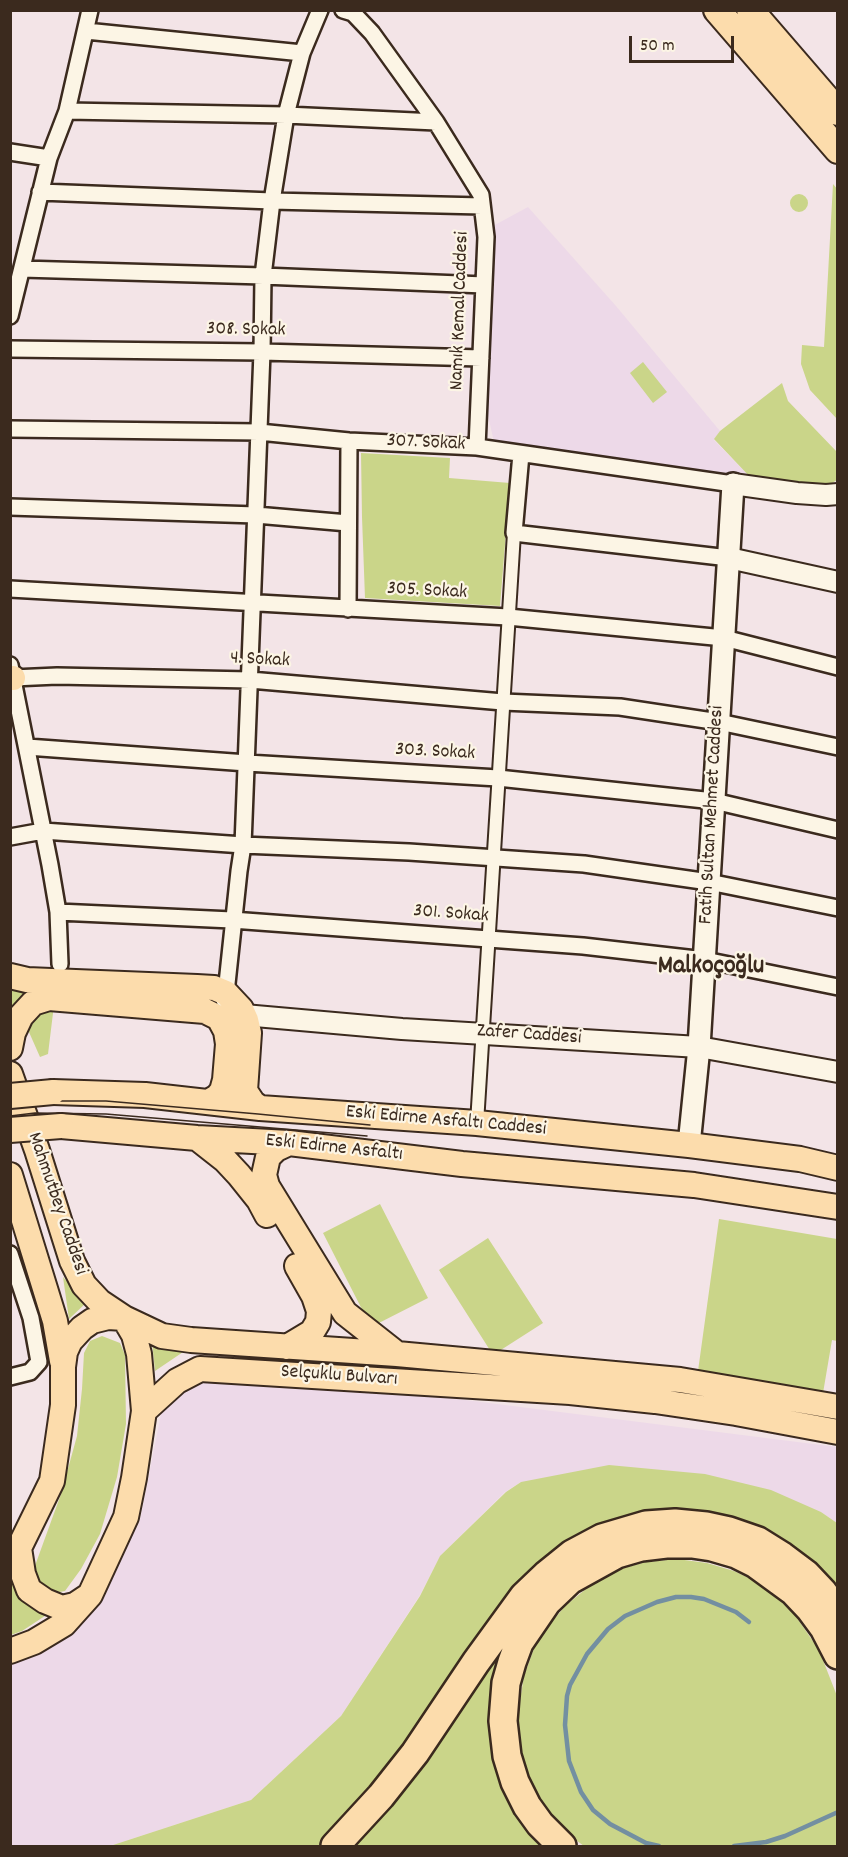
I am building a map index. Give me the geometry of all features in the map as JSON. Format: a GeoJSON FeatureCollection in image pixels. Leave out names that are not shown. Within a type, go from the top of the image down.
{"type":"FeatureCollection","features":[{"type":"Feature","properties":{"kind":"highway"},"geometry":{"type":"LineString","coordinates":[[717,10],[837,150]]}},
{"type":"Feature","properties":{"kind":"highway"},"geometry":{"type":"LineString","coordinates":[[750,10],[837,112]]}},
{"type":"Feature","properties":{"kind":"highway"},"geometry":{"type":"LineString","coordinates":[[335,1846],[381,1796],[415,1753],[524,1596],[572,1554],[602,1538],[646,1525],[675,1523],[729,1531],[758,1541],[806,1574],[837,1612]]}},
{"type":"Feature","properties":{"kind":"highway"},"geometry":{"type":"LineString","coordinates":[[562,1846],[540,1824],[527,1806],[515,1782],[507,1756],[503,1721],[507,1683],[519,1643],[547,1602],[570,1580],[617,1554],[641,1547],[666,1544],[712,1547],[736,1554],[756,1564],[792,1591],[810,1609],[824,1629],[837,1655]]}},
{"type":"Feature","properties":{"kind":"main road","name":"Fatih Sultan Mehmet Caddesi"},"geometry":{"type":"LineString","coordinates":[[688,1144],[699,1047],[705,960],[733,484]]}},
{"type":"Feature","properties":{"kind":"main road"},"geometry":{"type":"LineString","coordinates":[[10,976],[27,980],[214,988],[226,993],[244,1015],[249,1033],[245,1091],[253,1103],[260,1108]]}},
{"type":"Feature","properties":{"kind":"main road"},"geometry":{"type":"LineString","coordinates":[[10,1048],[13,1033],[21,1016],[33,1003],[49,998],[205,1011],[219,1018],[226,1031],[228,1044],[222,1091],[210,1101]]}},
{"type":"Feature","properties":{"kind":"main road","name":"Eski Edirne Asfaltı Caddesi"},"geometry":{"type":"LineString","coordinates":[[11,1075],[53,1092],[145,1095],[260,1108],[477,1123],[688,1144],[800,1160],[837,1168]]}},
{"type":"Feature","properties":{"kind":"main road","name":"Mahmutbey Caddesi"},"geometry":{"type":"LineString","coordinates":[[11,1075],[72,1261],[84,1285],[99,1302],[124,1318]]}},
{"type":"Feature","properties":{"kind":"main road","name":"Eski Edirne Asfaltı"},"geometry":{"type":"LineString","coordinates":[[10,1130],[61,1126],[196,1138],[289,1143],[462,1164],[694,1185],[837,1207]]}},
{"type":"Feature","properties":{"kind":"main road"},"geometry":{"type":"LineString","coordinates":[[196,1138],[225,1160],[255,1195],[314,1296],[319,1311],[318,1322],[312,1332],[287,1347]]}},
{"type":"Feature","properties":{"kind":"main road"},"geometry":{"type":"LineString","coordinates":[[289,1143],[276,1149],[268,1157],[264,1175],[267,1186],[345,1313],[397,1354]]}},
{"type":"Feature","properties":{"kind":"main road","name":"Mahmutbey Caddesi"},"geometry":{"type":"LineString","coordinates":[[10,1175],[52,1312],[63,1367]]}},
{"type":"Feature","properties":{"kind":"main road"},"geometry":{"type":"LineString","coordinates":[[10,1651],[34,1642],[64,1624],[90,1595],[126,1517],[144,1411],[139,1354],[134,1335],[124,1318],[108,1317],[92,1320],[70,1341],[65,1352],[63,1367],[63,1405],[52,1481],[15,1554],[29,1590],[45,1601],[62,1608],[75,1605],[90,1595]]}},
{"type":"Feature","properties":{"kind":"main road","name":"Selçuklu Bulvarı"},"geometry":{"type":"LineString","coordinates":[[124,1318],[162,1336],[397,1354],[680,1380],[837,1407]]}},
{"type":"Feature","properties":{"kind":"main road","name":"Selçuklu Bulvarı"},"geometry":{"type":"LineString","coordinates":[[144,1411],[177,1381],[200,1369],[570,1392],[724,1411],[837,1432]]}},
{"type":"Feature","properties":{"kind":"street"},"geometry":{"type":"LineString","coordinates":[[10,316],[49,158],[67,111],[90,10]]}},
{"type":"Feature","properties":{"kind":"street"},"geometry":{"type":"LineString","coordinates":[[219,1018],[226,993],[232,920],[243,845],[263,276],[286,115],[302,53],[320,10]]}},
{"type":"Feature","properties":{"kind":"street","name":"Namık Kemal Caddesi"},"geometry":{"type":"LineString","coordinates":[[343,10],[352,13],[372,33],[436,122],[481,195],[486,237],[477,447]]}},
{"type":"Feature","properties":{"kind":"street"},"geometry":{"type":"LineString","coordinates":[[86,31],[302,53]]}},
{"type":"Feature","properties":{"kind":"street"},"geometry":{"type":"LineString","coordinates":[[67,111],[286,115],[436,122]]}},
{"type":"Feature","properties":{"kind":"street"},"geometry":{"type":"LineString","coordinates":[[10,152],[49,158]]}},
{"type":"Feature","properties":{"kind":"street"},"geometry":{"type":"LineString","coordinates":[[40,192],[482,206]]}},
{"type":"Feature","properties":{"kind":"street"},"geometry":{"type":"LineString","coordinates":[[22,269],[484,285]]}},
{"type":"Feature","properties":{"kind":"street","name":"308. Sokak"},"geometry":{"type":"LineString","coordinates":[[10,349],[262,352],[481,358]]}},
{"type":"Feature","properties":{"kind":"street","name":"307. Sokak"},"geometry":{"type":"LineString","coordinates":[[10,429],[259,432],[349,441],[477,447],[797,493],[837,494]]}},
{"type":"Feature","properties":{"kind":"street"},"geometry":{"type":"LineString","coordinates":[[348,609],[349,441]]}},
{"type":"Feature","properties":{"kind":"street"},"geometry":{"type":"LineString","coordinates":[[477,1123],[508,617],[521,454]]}},
{"type":"Feature","properties":{"kind":"street"},"geometry":{"type":"LineString","coordinates":[[10,507],[256,515],[348,523]]}},
{"type":"Feature","properties":{"kind":"street"},"geometry":{"type":"LineString","coordinates":[[514,533],[729,558],[837,582]]}},
{"type":"Feature","properties":{"kind":"street","name":"305. Sokak"},"geometry":{"type":"LineString","coordinates":[[10,589],[508,617],[724,638],[837,667]]}},
{"type":"Feature","properties":{"kind":"street"},"geometry":{"type":"LineString","coordinates":[[11,674],[44,831],[58,912],[60,964]]}},
{"type":"Feature","properties":{"kind":"street","name":"4. Sokak"},"geometry":{"type":"LineString","coordinates":[[11,674],[250,680],[503,702],[620,707],[719,722],[837,747]]}},
{"type":"Feature","properties":{"kind":"street","name":"303. Sokak"},"geometry":{"type":"LineString","coordinates":[[27,747],[498,778],[714,801],[837,830]]}},
{"type":"Feature","properties":{"kind":"street"},"geometry":{"type":"LineString","coordinates":[[10,837],[44,831],[243,845],[584,864],[709,882],[837,908]]}},
{"type":"Feature","properties":{"kind":"street","name":"301. Sokak"},"geometry":{"type":"LineString","coordinates":[[58,912],[232,920],[584,946],[705,960],[837,987]]}},
{"type":"Feature","properties":{"kind":"street","name":"Zafer Caddesi"},"geometry":{"type":"LineString","coordinates":[[219,1018],[244,1015],[402,1029],[699,1047],[837,1072]]}},
{"type":"Feature","properties":{"kind":"street"},"geometry":{"type":"LineString","coordinates":[[10,1254],[31,1318],[39,1362],[30,1372],[10,1377]]}},
{"type":"Feature","properties":{"kind":"shaded area"},"geometry":{"type":"Polygon","coordinates":[[[528,207],[616,306],[720,431],[714,440],[751,478],[494,442],[487,411],[493,226],[528,207]]]}},
{"type":"Feature","properties":{"kind":"shaded area"},"geometry":{"type":"Polygon","coordinates":[[[191,1378],[307,1380],[837,1447],[837,1523],[821,1512],[521,1482],[505,1492],[440,1556],[420,1595],[341,1716],[251,1800],[110,1846],[11,1846],[11,1657],[94,1605],[140,1520],[161,1414],[191,1378]]]}},
{"type":"Feature","properties":{"kind":"green space"},"geometry":{"type":"Polygon","coordinates":[[[833,184],[838,190],[837,419],[810,390],[801,364],[802,345],[824,347],[833,184]]]}},
{"type":"Feature","properties":{"kind":"green space"},"geometry":{"type":"Polygon","coordinates":[[[799,194],[805,197],[808,203],[805,209],[799,212],[793,209],[790,203],[793,197],[799,194]]]}},
{"type":"Feature","properties":{"kind":"green space"},"geometry":{"type":"Polygon","coordinates":[[[643,362],[667,392],[653,403],[630,373],[643,362]]]}},
{"type":"Feature","properties":{"kind":"green space"},"geometry":{"type":"Polygon","coordinates":[[[782,383],[788,401],[837,452],[837,480],[829,485],[751,478],[714,439],[720,431],[782,383]]]}},
{"type":"Feature","properties":{"kind":"green space"},"geometry":{"type":"Polygon","coordinates":[[[361,453],[450,458],[449,478],[510,483],[500,606],[365,598],[361,453]]]}},
{"type":"Feature","properties":{"kind":"green space"},"geometry":{"type":"Polygon","coordinates":[[[10,984],[32,990],[14,1011],[11,1003],[10,984]]]}},
{"type":"Feature","properties":{"kind":"green space"},"geometry":{"type":"Polygon","coordinates":[[[54,1005],[48,1054],[40,1057],[25,1023],[54,1005]]]}},
{"type":"Feature","properties":{"kind":"green space"},"geometry":{"type":"Polygon","coordinates":[[[380,1204],[428,1298],[371,1327],[323,1233],[380,1204]]]}},
{"type":"Feature","properties":{"kind":"green space"},"geometry":{"type":"Polygon","coordinates":[[[719,1219],[837,1239],[837,1341],[832,1340],[823,1393],[698,1371],[719,1219]]]}},
{"type":"Feature","properties":{"kind":"green space"},"geometry":{"type":"Polygon","coordinates":[[[488,1238],[543,1323],[493,1355],[439,1270],[488,1238]]]}},
{"type":"Feature","properties":{"kind":"green space"},"geometry":{"type":"Polygon","coordinates":[[[63,1277],[86,1303],[69,1319],[63,1277]]]}},
{"type":"Feature","properties":{"kind":"green space"},"geometry":{"type":"Polygon","coordinates":[[[102,1336],[120,1343],[125,1355],[126,1424],[117,1477],[100,1534],[81,1569],[65,1591],[54,1593],[44,1589],[33,1576],[61,1494],[77,1436],[84,1353],[90,1341],[102,1336]]]}},
{"type":"Feature","properties":{"kind":"green space"},"geometry":{"type":"Polygon","coordinates":[[[152,1342],[189,1348],[155,1371],[152,1342]]]}},
{"type":"Feature","properties":{"kind":"green space"},"geometry":{"type":"Polygon","coordinates":[[[609,1465],[705,1474],[771,1490],[821,1512],[837,1523],[837,1590],[815,1564],[763,1529],[625,1520],[421,1722],[362,1803],[320,1846],[110,1846],[251,1800],[341,1716],[420,1596],[440,1556],[506,1492],[521,1482],[609,1465]]]}},
{"type":"Feature","properties":{"kind":"green space"},"geometry":{"type":"Polygon","coordinates":[[[677,1559],[707,1563],[734,1571],[764,1585],[795,1615],[819,1650],[837,1696],[837,1846],[584,1846],[566,1833],[545,1807],[531,1783],[521,1751],[517,1718],[524,1676],[537,1640],[565,1606],[592,1584],[620,1569],[646,1562],[677,1559]]]}},
{"type":"Feature","properties":{"kind":"green space"},"geometry":{"type":"Polygon","coordinates":[[[10,1570],[51,1612],[22,1631],[11,1635],[10,1570]]]}},
{"type":"Feature","properties":{"kind":"green space"},"geometry":{"type":"Polygon","coordinates":[[[510,1635],[520,1818],[544,1846],[353,1846],[395,1800],[436,1747],[510,1635]]]}},
{"type":"Feature","properties":{"kind":"waterway"},"geometry":{"type":"LineString","coordinates":[[659,1846],[646,1843],[610,1824],[593,1810],[581,1792],[569,1761],[565,1725],[570,1685],[587,1654],[608,1629],[625,1616],[657,1602],[676,1597],[704,1599],[736,1612],[749,1622]]}},
{"type":"Feature","properties":{"kind":"waterway"},"geometry":{"type":"LineString","coordinates":[[734,1846],[766,1842],[785,1836],[838,1812]]}},
{"type":"Feature","properties":{"kind":"tram line"},"geometry":{"type":"LineString","coordinates":[[10,1105],[56,1101],[106,1101],[370,1125]]}},
{"type":"Feature","properties":{"kind":"tram line"},"geometry":{"type":"LineString","coordinates":[[10,1116],[35,1113],[106,1114],[367,1136]]}},
{"type":"Feature","properties":{"kind":"district","name":"Malkoçoğlu"},"geometry":{"type":"Point","coordinates":[711,968]}}]}
